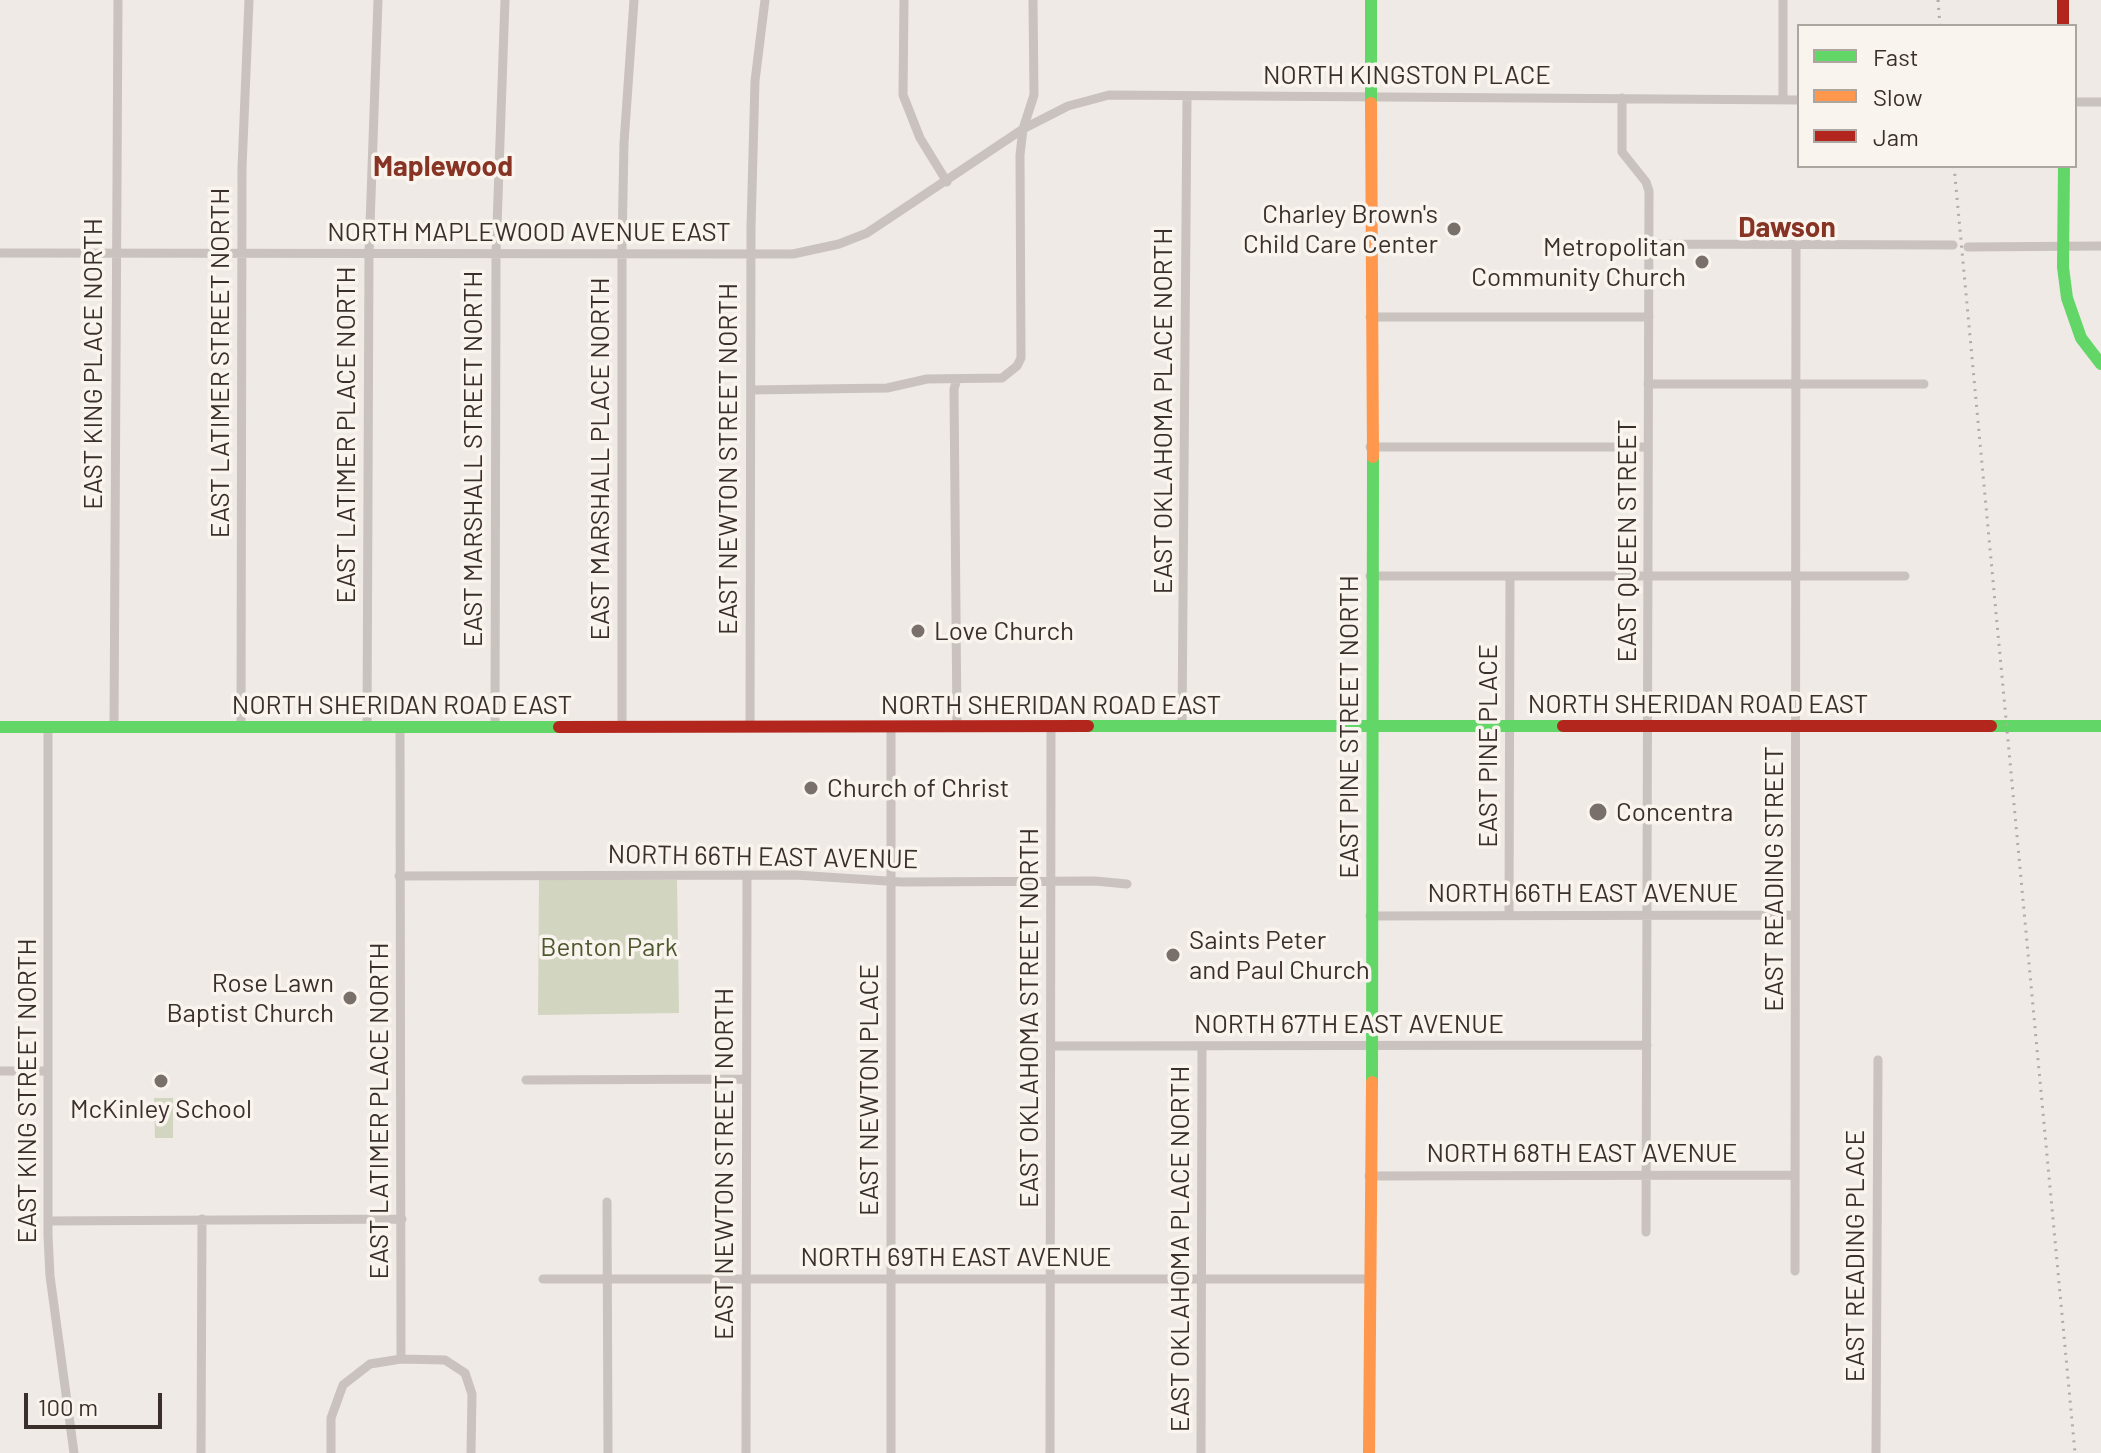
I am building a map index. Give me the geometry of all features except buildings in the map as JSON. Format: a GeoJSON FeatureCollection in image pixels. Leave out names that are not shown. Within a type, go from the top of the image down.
{"type":"FeatureCollection","features":[{"type":"Feature","properties":{"kind":"main road","name":"EAST PINE STREET NORTH"},"geometry":{"type":"LineString","coordinates":[[1369,1453],[1373,727],[1370,576],[1371,0]]}},
{"type":"Feature","properties":{"kind":"main road"},"geometry":{"type":"LineString","coordinates":[[2063,0],[2063,24]]}},
{"type":"Feature","properties":{"kind":"main road"},"geometry":{"type":"LineString","coordinates":[[2064,168],[2064,285],[2075,325],[2101,364]]}},
{"type":"Feature","properties":{"kind":"main road","name":"NORTH SHERIDAN ROAD EAST"},"geometry":{"type":"LineString","coordinates":[[0,727],[2101,726]]}},
{"type":"Feature","properties":{"kind":"street","name":"EAST KING PLACE NORTH"},"geometry":{"type":"LineString","coordinates":[[114,727],[118,0]]}},
{"type":"Feature","properties":{"kind":"street","name":"EAST LATIMER STREET NORTH"},"geometry":{"type":"LineString","coordinates":[[241,727],[242,254],[249,0]]}},
{"type":"Feature","properties":{"kind":"street","name":"EAST LATIMER PLACE NORTH"},"geometry":{"type":"LineString","coordinates":[[367,727],[369,253],[378,0]]}},
{"type":"Feature","properties":{"kind":"street","name":"EAST MARSHALL STREET NORTH"},"geometry":{"type":"LineString","coordinates":[[495,727],[496,254],[505,0]]}},
{"type":"Feature","properties":{"kind":"street","name":"EAST MARSHALL PLACE NORTH"},"geometry":{"type":"LineString","coordinates":[[622,727],[622,254],[624,143],[634,0]]}},
{"type":"Feature","properties":{"kind":"street","name":"EAST NEWTON STREET NORTH"},"geometry":{"type":"LineString","coordinates":[[750,727],[750,255],[755,81],[765,0]]}},
{"type":"Feature","properties":{"kind":"street"},"geometry":{"type":"LineString","coordinates":[[904,0],[903,95],[920,138],[947,182]]}},
{"type":"Feature","properties":{"kind":"street"},"geometry":{"type":"LineString","coordinates":[[751,390],[870,389],[927,379],[1002,378],[1013,371],[1021,358],[1023,129],[1034,95],[1033,0]]}},
{"type":"Feature","properties":{"kind":"street"},"geometry":{"type":"LineString","coordinates":[[1783,0],[1783,100]]}},
{"type":"Feature","properties":{"kind":"street","name":"NORTH KINGSTON PLACE"},"geometry":{"type":"LineString","coordinates":[[1023,129],[1068,106],[1109,95],[1797,100]]}},
{"type":"Feature","properties":{"kind":"street","name":"EAST OKLAHOMA PLACE NORTH"},"geometry":{"type":"LineString","coordinates":[[1182,726],[1187,96]]}},
{"type":"Feature","properties":{"kind":"street","name":"EAST QUEEN STREET"},"geometry":{"type":"LineString","coordinates":[[1622,98],[1622,152],[1648,187],[1646,1232]]}},
{"type":"Feature","properties":{"kind":"street"},"geometry":{"type":"LineString","coordinates":[[2077,102],[2101,102]]}},
{"type":"Feature","properties":{"kind":"street","name":"NORTH MAPLEWOOD AVENUE EAST"},"geometry":{"type":"LineString","coordinates":[[0,253],[793,254],[839,244],[895,217],[1023,129]]}},
{"type":"Feature","properties":{"kind":"street"},"geometry":{"type":"LineString","coordinates":[[1649,244],[1953,245]]}},
{"type":"Feature","properties":{"kind":"street","name":"EAST READING STREET"},"geometry":{"type":"LineString","coordinates":[[1795,1271],[1796,246]]}},
{"type":"Feature","properties":{"kind":"street"},"geometry":{"type":"LineString","coordinates":[[1968,247],[2101,246]]}},
{"type":"Feature","properties":{"kind":"street"},"geometry":{"type":"LineString","coordinates":[[1370,317],[1649,317]]}},
{"type":"Feature","properties":{"kind":"street"},"geometry":{"type":"LineString","coordinates":[[957,379],[954,389],[957,727]]}},
{"type":"Feature","properties":{"kind":"street"},"geometry":{"type":"LineString","coordinates":[[1648,384],[1924,384]]}},
{"type":"Feature","properties":{"kind":"street"},"geometry":{"type":"LineString","coordinates":[[1370,447],[1648,447]]}},
{"type":"Feature","properties":{"kind":"street"},"geometry":{"type":"LineString","coordinates":[[1370,576],[1905,576]]}},
{"type":"Feature","properties":{"kind":"street","name":"EAST PINE PLACE"},"geometry":{"type":"LineString","coordinates":[[1509,915],[1510,577]]}},
{"type":"Feature","properties":{"kind":"street","name":"EAST OKLAHOMA STREET NORTH"},"geometry":{"type":"LineString","coordinates":[[1050,1453],[1051,726]]}},
{"type":"Feature","properties":{"kind":"street","name":"EAST KING STREET NORTH"},"geometry":{"type":"LineString","coordinates":[[48,727],[48,1221],[50,1276],[74,1453]]}},
{"type":"Feature","properties":{"kind":"street","name":"EAST LATIMER PLACE NORTH"},"geometry":{"type":"LineString","coordinates":[[400,727],[401,1359]]}},
{"type":"Feature","properties":{"kind":"street","name":"EAST NEWTON PLACE"},"geometry":{"type":"LineString","coordinates":[[891,727],[891,1453]]}},
{"type":"Feature","properties":{"kind":"street","name":"EAST NEWTON STREET NORTH"},"geometry":{"type":"LineString","coordinates":[[746,1453],[747,875]]}},
{"type":"Feature","properties":{"kind":"street","name":"NORTH 66TH EAST AVENUE"},"geometry":{"type":"LineString","coordinates":[[399,876],[747,875],[891,881],[1127,884]]}},
{"type":"Feature","properties":{"kind":"street","name":"NORTH 66TH EAST AVENUE"},"geometry":{"type":"LineString","coordinates":[[1370,916],[1795,915]]}},
{"type":"Feature","properties":{"kind":"street","name":"NORTH 67TH EAST AVENUE"},"geometry":{"type":"LineString","coordinates":[[1051,1046],[1647,1045]]}},
{"type":"Feature","properties":{"kind":"street","name":"EAST OKLAHOMA PLACE NORTH"},"geometry":{"type":"LineString","coordinates":[[1201,1453],[1202,1046]]}},
{"type":"Feature","properties":{"kind":"street","name":"EAST READING PLACE"},"geometry":{"type":"LineString","coordinates":[[1876,1453],[1878,1060]]}},
{"type":"Feature","properties":{"kind":"street"},"geometry":{"type":"LineString","coordinates":[[0,1071],[48,1071]]}},
{"type":"Feature","properties":{"kind":"street"},"geometry":{"type":"LineString","coordinates":[[526,1080],[746,1079]]}},
{"type":"Feature","properties":{"kind":"street","name":"NORTH 68TH EAST AVENUE"},"geometry":{"type":"LineString","coordinates":[[1369,1176],[1795,1175]]}},
{"type":"Feature","properties":{"kind":"street"},"geometry":{"type":"LineString","coordinates":[[607,1202],[608,1453]]}},
{"type":"Feature","properties":{"kind":"street"},"geometry":{"type":"LineString","coordinates":[[201,1453],[202,1219]]}},
{"type":"Feature","properties":{"kind":"street"},"geometry":{"type":"LineString","coordinates":[[48,1221],[402,1219]]}},
{"type":"Feature","properties":{"kind":"street","name":"NORTH 69TH EAST AVENUE"},"geometry":{"type":"LineString","coordinates":[[543,1279],[1369,1279]]}},
{"type":"Feature","properties":{"kind":"street"},"geometry":{"type":"LineString","coordinates":[[331,1453],[331,1418],[343,1385],[370,1364],[401,1359],[445,1360],[465,1373],[472,1394],[471,1453]]}},
{"type":"Feature","properties":{"kind":"green space","name":"Benton Park"},"geometry":{"type":"Polygon","coordinates":[[[539,879],[677,880],[679,1013],[538,1015],[539,879]]]}},
{"type":"Feature","properties":{"kind":"green space"},"geometry":{"type":"Polygon","coordinates":[[[154,1098],[173,1098],[173,1138],[155,1138],[154,1098]]]}},
{"type":"Feature","properties":{"kind":"railway"},"geometry":{"type":"LineString","coordinates":[[1938,0],[1940,24]]}},
{"type":"Feature","properties":{"kind":"railway"},"geometry":{"type":"LineString","coordinates":[[1954,168],[2075,1453]]}},
{"type":"Feature","properties":{"kind":"traffic: fast"},"geometry":{"type":"LineString","coordinates":[[1371,0],[1371,103]]}},
{"type":"Feature","properties":{"kind":"traffic: fast"},"geometry":{"type":"LineString","coordinates":[[2064,168],[2063,267],[2067,298],[2081,338],[2101,364]]}},
{"type":"Feature","properties":{"kind":"traffic: fast"},"geometry":{"type":"LineString","coordinates":[[1372,1082],[1373,457]]}},
{"type":"Feature","properties":{"kind":"traffic: fast"},"geometry":{"type":"LineString","coordinates":[[1088,726],[1563,726]]}},
{"type":"Feature","properties":{"kind":"traffic: fast"},"geometry":{"type":"LineString","coordinates":[[1991,726],[2101,726]]}},
{"type":"Feature","properties":{"kind":"traffic: fast"},"geometry":{"type":"LineString","coordinates":[[0,727],[559,727]]}},
{"type":"Feature","properties":{"kind":"traffic: slow"},"geometry":{"type":"LineString","coordinates":[[1371,103],[1373,457]]}},
{"type":"Feature","properties":{"kind":"traffic: slow"},"geometry":{"type":"LineString","coordinates":[[1369,1453],[1372,1082]]}},
{"type":"Feature","properties":{"kind":"traffic: jam"},"geometry":{"type":"LineString","coordinates":[[2063,0],[2063,24]]}},
{"type":"Feature","properties":{"kind":"traffic: jam"},"geometry":{"type":"LineString","coordinates":[[559,727],[1088,726]]}},
{"type":"Feature","properties":{"kind":"traffic: jam"},"geometry":{"type":"LineString","coordinates":[[1563,726],[1991,726]]}},
{"type":"Feature","properties":{"kind":"place","name":"Charley Brown's Child Care Center"},"geometry":{"type":"Point","coordinates":[1454,229]}},
{"type":"Feature","properties":{"kind":"place","name":"Metropolitan Community Church"},"geometry":{"type":"Point","coordinates":[1702,262]}},
{"type":"Feature","properties":{"kind":"place","name":"Love Church"},"geometry":{"type":"Point","coordinates":[918,631]}},
{"type":"Feature","properties":{"kind":"place","name":"Church of Christ"},"geometry":{"type":"Point","coordinates":[811,788]}},
{"type":"Feature","properties":{"kind":"place","name":"Concentra"},"geometry":{"type":"Point","coordinates":[1598,812]}},
{"type":"Feature","properties":{"kind":"place","name":"Saints Peter and Paul Church"},"geometry":{"type":"Point","coordinates":[1173,955]}},
{"type":"Feature","properties":{"kind":"place","name":"Rose Lawn Baptist Church"},"geometry":{"type":"Point","coordinates":[350,998]}},
{"type":"Feature","properties":{"kind":"place","name":"McKinley School"},"geometry":{"type":"Point","coordinates":[161,1081]}},
{"type":"Feature","properties":{"kind":"district","name":"Maplewood"},"geometry":{"type":"Point","coordinates":[443,167]}},
{"type":"Feature","properties":{"kind":"district","name":"Dawson"},"geometry":{"type":"Point","coordinates":[1787,228]}}]}
